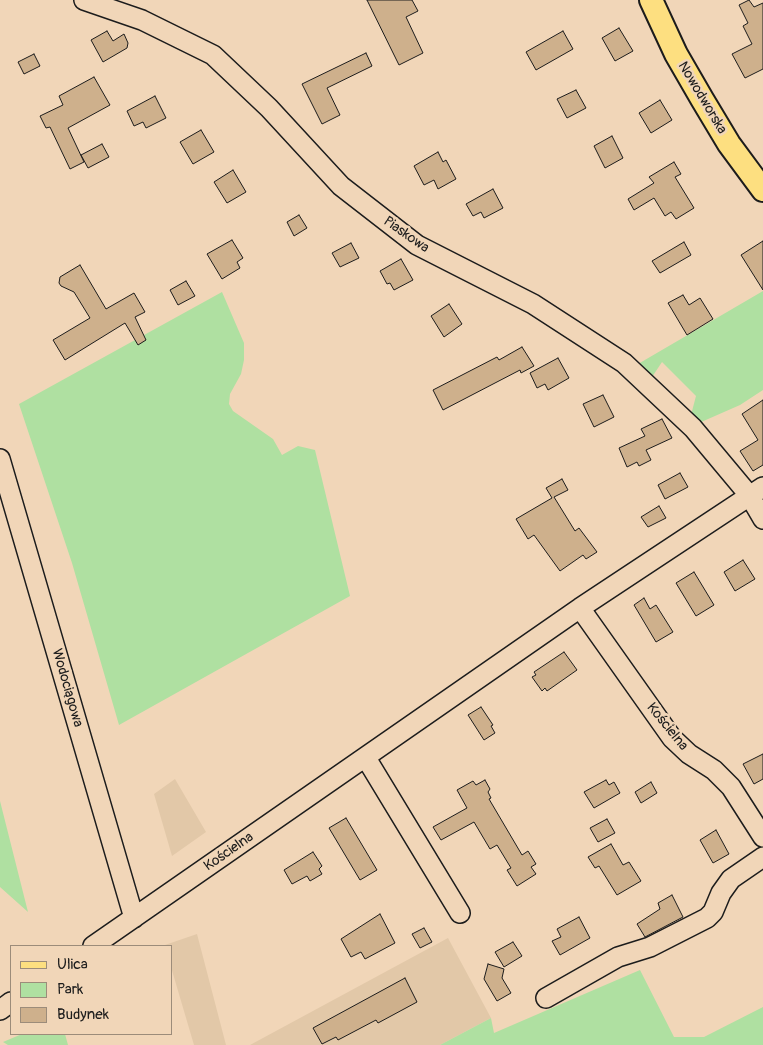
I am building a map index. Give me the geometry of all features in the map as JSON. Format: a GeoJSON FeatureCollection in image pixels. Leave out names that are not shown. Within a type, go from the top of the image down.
{"type":"FeatureCollection","features":[{"type":"Feature","properties":{"kind":"main road","name":"Nowodworska"},"geometry":{"type":"LineString","coordinates":[[651,0],[676,54],[702,99],[729,144],[763,190]]}},
{"type":"Feature","properties":{"kind":"street","name":"Piaskowa"},"geometry":{"type":"LineString","coordinates":[[84,0],[142,20],[213,55],[269,108],[341,186],[417,245],[533,304],[624,363],[756,491]]}},
{"type":"Feature","properties":{"kind":"street","name":"Wodociągowa"},"geometry":{"type":"LineString","coordinates":[[0,459],[134,918]]}},
{"type":"Feature","properties":{"kind":"street"},"geometry":{"type":"LineString","coordinates":[[756,491],[763,519]]}},
{"type":"Feature","properties":{"kind":"street","name":"Kościelna"},"geometry":{"type":"LineString","coordinates":[[94,945],[580,608],[756,491]]}},
{"type":"Feature","properties":{"kind":"street","name":"Kościelna"},"geometry":{"type":"LineString","coordinates":[[580,608],[672,738],[689,754],[714,770],[731,787],[763,837]]}},
{"type":"Feature","properties":{"kind":"street"},"geometry":{"type":"LineString","coordinates":[[366,758],[460,913]]}},
{"type":"Feature","properties":{"kind":"street"},"geometry":{"type":"LineString","coordinates":[[546,998],[618,957],[650,947],[707,918],[714,912],[721,893],[731,879],[763,857]]}},
{"type":"Feature","properties":{"kind":"shaded area"},"geometry":{"type":"Polygon","coordinates":[[[175,779],[206,832],[172,856],[154,794],[175,779]]]}},
{"type":"Feature","properties":{"kind":"shaded area"},"geometry":{"type":"Polygon","coordinates":[[[197,934],[226,1045],[194,1045],[172,970],[172,945],[165,945],[197,934]]]}},
{"type":"Feature","properties":{"kind":"shaded area"},"geometry":{"type":"Polygon","coordinates":[[[448,938],[491,1018],[440,1045],[250,1045],[448,938]]]}},
{"type":"Feature","properties":{"kind":"green space"},"geometry":{"type":"Polygon","coordinates":[[[763,291],[763,390],[740,405],[699,423],[691,415],[696,396],[662,362],[652,377],[638,364],[763,291]]]}},
{"type":"Feature","properties":{"kind":"green space"},"geometry":{"type":"Polygon","coordinates":[[[222,292],[244,343],[244,360],[241,374],[230,394],[229,404],[233,411],[273,439],[282,455],[298,446],[315,450],[350,596],[119,725],[72,563],[19,404],[222,292]]]}},
{"type":"Feature","properties":{"kind":"green space"},"geometry":{"type":"Polygon","coordinates":[[[0,801],[28,912],[0,887],[0,801]]]}},
{"type":"Feature","properties":{"kind":"green space"},"geometry":{"type":"Polygon","coordinates":[[[640,970],[674,1037],[704,1037],[763,1007],[763,1045],[440,1045],[491,1018],[494,1033],[640,970]]]}},
{"type":"Feature","properties":{"kind":"green space"},"geometry":{"type":"Polygon","coordinates":[[[20,1035],[65,1035],[68,1045],[8,1045],[3,1042],[20,1035]]]}},
{"type":"Feature","properties":{"kind":"building"},"geometry":{"type":"Polygon","coordinates":[[[367,0],[412,0],[418,11],[406,17],[423,53],[399,65],[367,0]]]}},
{"type":"Feature","properties":{"kind":"building"},"geometry":{"type":"Polygon","coordinates":[[[749,0],[754,7],[763,3],[763,69],[745,78],[732,54],[752,44],[743,26],[748,23],[739,5],[749,0]]]}},
{"type":"Feature","properties":{"kind":"building"},"geometry":{"type":"Polygon","coordinates":[[[619,28],[633,51],[615,61],[602,38],[619,28]]]}},
{"type":"Feature","properties":{"kind":"building"},"geometry":{"type":"Polygon","coordinates":[[[107,31],[113,41],[124,34],[128,43],[127,48],[103,62],[91,40],[107,31]]]}},
{"type":"Feature","properties":{"kind":"building"},"geometry":{"type":"Polygon","coordinates":[[[563,31],[573,49],[536,70],[526,52],[563,31]]]}},
{"type":"Feature","properties":{"kind":"building"},"geometry":{"type":"Polygon","coordinates":[[[366,53],[372,66],[327,88],[340,115],[322,124],[302,84],[366,53]]]}},
{"type":"Feature","properties":{"kind":"building"},"geometry":{"type":"Polygon","coordinates":[[[34,54],[40,66],[24,74],[18,62],[34,54]]]}},
{"type":"Feature","properties":{"kind":"building"},"geometry":{"type":"Polygon","coordinates":[[[94,77],[110,105],[68,128],[84,162],[70,169],[50,127],[46,128],[40,116],[63,105],[59,96],[94,77]]]}},
{"type":"Feature","properties":{"kind":"building"},"geometry":{"type":"Polygon","coordinates":[[[576,90],[586,108],[567,118],[557,99],[576,90]]]}},
{"type":"Feature","properties":{"kind":"building"},"geometry":{"type":"Polygon","coordinates":[[[155,96],[166,118],[146,128],[143,122],[134,126],[127,111],[155,96]]]}},
{"type":"Feature","properties":{"kind":"building"},"geometry":{"type":"Polygon","coordinates":[[[660,100],[672,120],[651,133],[639,113],[660,100]]]}},
{"type":"Feature","properties":{"kind":"building"},"geometry":{"type":"Polygon","coordinates":[[[201,130],[214,152],[193,164],[180,142],[201,130]]]}},
{"type":"Feature","properties":{"kind":"building"},"geometry":{"type":"Polygon","coordinates":[[[612,136],[623,158],[605,168],[594,146],[612,136]]]}},
{"type":"Feature","properties":{"kind":"building"},"geometry":{"type":"Polygon","coordinates":[[[102,144],[109,157],[88,168],[81,155],[102,144]]]}},
{"type":"Feature","properties":{"kind":"building"},"geometry":{"type":"Polygon","coordinates":[[[438,152],[443,162],[446,160],[456,179],[438,189],[434,180],[424,185],[414,166],[438,152]]]}},
{"type":"Feature","properties":{"kind":"building"},"geometry":{"type":"Polygon","coordinates":[[[674,162],[681,174],[675,177],[694,208],[676,219],[671,212],[665,216],[654,198],[634,210],[628,199],[654,183],[649,177],[674,162]]]}},
{"type":"Feature","properties":{"kind":"building"},"geometry":{"type":"Polygon","coordinates":[[[233,170],[246,192],[227,203],[214,182],[233,170]]]}},
{"type":"Feature","properties":{"kind":"building"},"geometry":{"type":"Polygon","coordinates":[[[493,189],[503,208],[484,218],[481,212],[473,216],[466,204],[493,189]]]}},
{"type":"Feature","properties":{"kind":"building"},"geometry":{"type":"Polygon","coordinates":[[[299,215],[307,228],[294,236],[287,222],[299,215]]]}},
{"type":"Feature","properties":{"kind":"building"},"geometry":{"type":"Polygon","coordinates":[[[232,240],[243,258],[237,262],[240,268],[222,279],[207,254],[232,240]]]}},
{"type":"Feature","properties":{"kind":"building"},"geometry":{"type":"Polygon","coordinates":[[[763,241],[763,290],[741,255],[763,241]]]}},
{"type":"Feature","properties":{"kind":"building"},"geometry":{"type":"Polygon","coordinates":[[[684,242],[691,255],[660,273],[652,261],[684,242]]]}},
{"type":"Feature","properties":{"kind":"building"},"geometry":{"type":"Polygon","coordinates":[[[351,243],[359,258],[340,267],[332,253],[351,243]]]}},
{"type":"Feature","properties":{"kind":"building"},"geometry":{"type":"Polygon","coordinates":[[[401,259],[413,280],[394,290],[390,283],[387,284],[380,271],[401,259]]]}},
{"type":"Feature","properties":{"kind":"building"},"geometry":{"type":"Polygon","coordinates":[[[80,265],[106,309],[134,293],[145,312],[135,317],[146,340],[138,345],[125,323],[65,360],[53,340],[90,318],[74,292],[61,286],[59,283],[60,277],[80,265]]]}},
{"type":"Feature","properties":{"kind":"building"},"geometry":{"type":"Polygon","coordinates":[[[186,281],[195,296],[178,305],[170,290],[186,281]]]}},
{"type":"Feature","properties":{"kind":"building"},"geometry":{"type":"Polygon","coordinates":[[[683,295],[689,305],[700,298],[713,319],[687,335],[668,303],[683,295]]]}},
{"type":"Feature","properties":{"kind":"building"},"geometry":{"type":"Polygon","coordinates":[[[449,304],[462,324],[444,337],[431,316],[449,304]]]}},
{"type":"Feature","properties":{"kind":"building"},"geometry":{"type":"Polygon","coordinates":[[[522,347],[534,366],[521,373],[520,370],[443,410],[433,390],[497,357],[499,360],[522,347]]]}},
{"type":"Feature","properties":{"kind":"building"},"geometry":{"type":"Polygon","coordinates":[[[558,358],[569,378],[548,390],[545,384],[537,388],[530,373],[558,358]]]}},
{"type":"Feature","properties":{"kind":"building"},"geometry":{"type":"Polygon","coordinates":[[[603,395],[614,417],[594,427],[583,404],[603,395]]]}},
{"type":"Feature","properties":{"kind":"building"},"geometry":{"type":"Polygon","coordinates":[[[763,400],[763,465],[753,471],[740,451],[758,440],[742,414],[763,400]]]}},
{"type":"Feature","properties":{"kind":"building"},"geometry":{"type":"Polygon","coordinates":[[[662,419],[672,438],[646,450],[651,460],[639,466],[637,462],[627,467],[619,448],[645,436],[641,429],[662,419]]]}},
{"type":"Feature","properties":{"kind":"building"},"geometry":{"type":"Polygon","coordinates":[[[680,473],[688,487],[665,499],[658,485],[680,473]]]}},
{"type":"Feature","properties":{"kind":"building"},"geometry":{"type":"Polygon","coordinates":[[[562,479],[568,490],[554,497],[575,531],[579,528],[597,552],[586,559],[583,555],[560,571],[534,535],[528,539],[516,519],[552,498],[546,488],[562,479]]]}},
{"type":"Feature","properties":{"kind":"building"},"geometry":{"type":"Polygon","coordinates":[[[659,506],[666,518],[648,527],[641,517],[659,506]]]}},
{"type":"Feature","properties":{"kind":"building"},"geometry":{"type":"Polygon","coordinates":[[[743,560],[755,579],[735,591],[724,572],[743,560]]]}},
{"type":"Feature","properties":{"kind":"building"},"geometry":{"type":"Polygon","coordinates":[[[694,572],[714,605],[696,616],[676,583],[694,572]]]}},
{"type":"Feature","properties":{"kind":"building"},"geometry":{"type":"Polygon","coordinates":[[[644,598],[650,609],[656,605],[673,632],[656,642],[634,605],[644,598]]]}},
{"type":"Feature","properties":{"kind":"building"},"geometry":{"type":"Polygon","coordinates":[[[564,652],[577,670],[547,691],[545,688],[542,691],[532,677],[536,675],[534,672],[564,652]]]}},
{"type":"Feature","properties":{"kind":"building"},"geometry":{"type":"Polygon","coordinates":[[[481,707],[493,725],[491,726],[495,733],[484,740],[468,715],[481,707]]]}},
{"type":"Feature","properties":{"kind":"building"},"geometry":{"type":"Polygon","coordinates":[[[763,754],[763,779],[754,784],[743,764],[763,754]]]}},
{"type":"Feature","properties":{"kind":"building"},"geometry":{"type":"Polygon","coordinates":[[[485,780],[490,789],[488,792],[491,798],[489,799],[522,855],[528,851],[536,864],[531,867],[536,874],[517,886],[507,870],[511,868],[497,845],[490,849],[474,822],[441,840],[433,827],[467,808],[457,790],[473,781],[476,785],[485,780]]]}},
{"type":"Feature","properties":{"kind":"building"},"geometry":{"type":"Polygon","coordinates":[[[606,780],[609,785],[614,782],[620,793],[594,808],[584,792],[606,780]]]}},
{"type":"Feature","properties":{"kind":"building"},"geometry":{"type":"Polygon","coordinates":[[[651,782],[657,793],[641,803],[635,792],[651,782]]]}},
{"type":"Feature","properties":{"kind":"building"},"geometry":{"type":"Polygon","coordinates":[[[346,818],[377,870],[360,880],[329,828],[346,818]]]}},
{"type":"Feature","properties":{"kind":"building"},"geometry":{"type":"Polygon","coordinates":[[[607,819],[615,833],[598,842],[590,828],[607,819]]]}},
{"type":"Feature","properties":{"kind":"building"},"geometry":{"type":"Polygon","coordinates":[[[716,830],[729,854],[713,863],[700,840],[716,830]]]}},
{"type":"Feature","properties":{"kind":"building"},"geometry":{"type":"Polygon","coordinates":[[[611,844],[623,865],[629,862],[641,881],[617,895],[599,866],[595,868],[588,857],[611,844]]]}},
{"type":"Feature","properties":{"kind":"building"},"geometry":{"type":"Polygon","coordinates":[[[313,852],[322,866],[319,869],[322,874],[310,881],[307,876],[292,884],[284,870],[313,852]]]}},
{"type":"Feature","properties":{"kind":"building"},"geometry":{"type":"Polygon","coordinates":[[[672,895],[683,917],[645,937],[637,924],[660,909],[658,903],[672,895]]]}},
{"type":"Feature","properties":{"kind":"building"},"geometry":{"type":"Polygon","coordinates":[[[380,914],[395,943],[365,959],[361,952],[351,957],[341,939],[380,914]]]}},
{"type":"Feature","properties":{"kind":"building"},"geometry":{"type":"Polygon","coordinates":[[[579,917],[590,938],[560,955],[552,941],[561,937],[557,929],[579,917]]]}},
{"type":"Feature","properties":{"kind":"building"},"geometry":{"type":"Polygon","coordinates":[[[424,928],[432,942],[420,948],[412,934],[424,928]]]}},
{"type":"Feature","properties":{"kind":"building"},"geometry":{"type":"Polygon","coordinates":[[[513,942],[522,956],[504,967],[495,952],[513,942]]]}},
{"type":"Feature","properties":{"kind":"building"},"geometry":{"type":"Polygon","coordinates":[[[488,964],[504,969],[502,978],[511,993],[497,1001],[484,979],[488,964]]]}},
{"type":"Feature","properties":{"kind":"building"},"geometry":{"type":"Polygon","coordinates":[[[405,978],[417,1002],[378,1023],[376,1020],[338,1040],[336,1037],[322,1044],[313,1028],[405,978]]]}}]}
